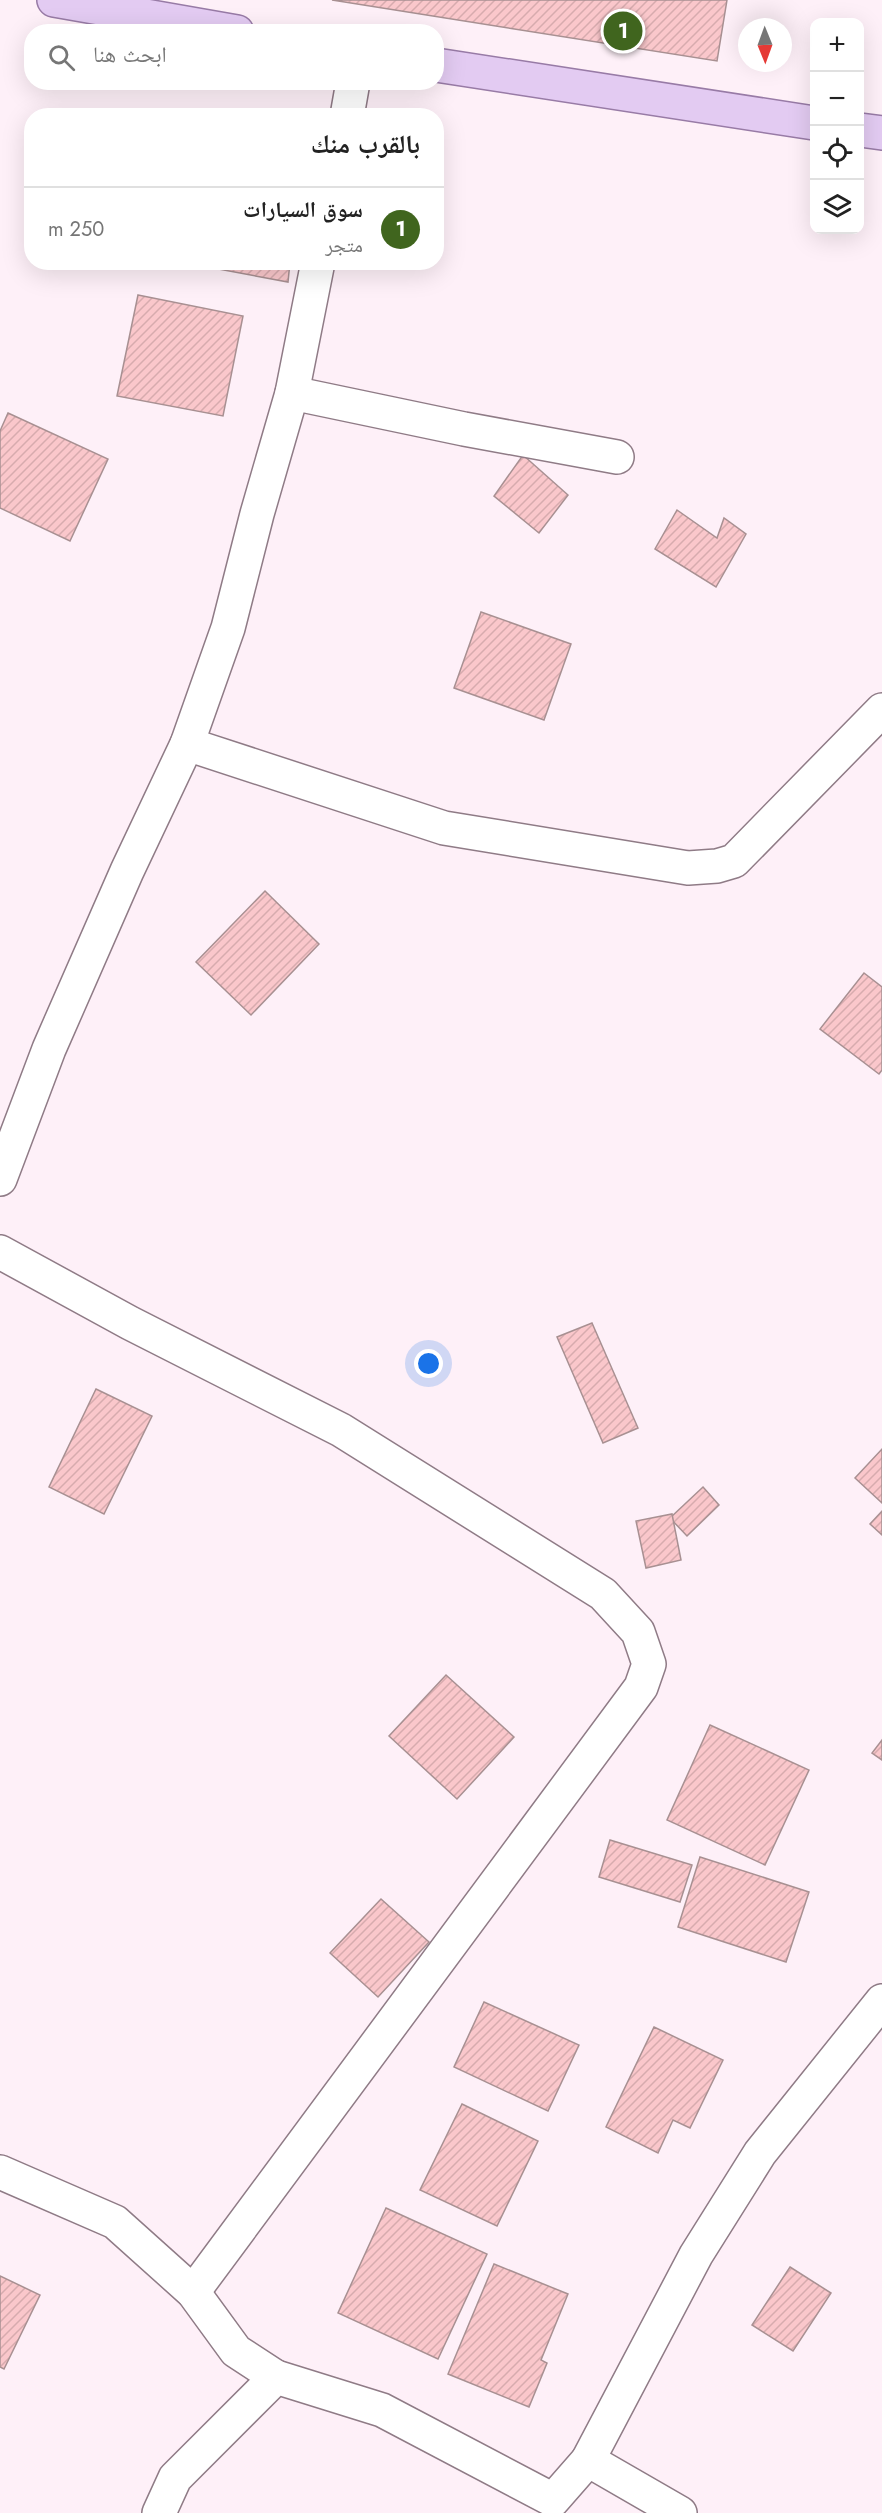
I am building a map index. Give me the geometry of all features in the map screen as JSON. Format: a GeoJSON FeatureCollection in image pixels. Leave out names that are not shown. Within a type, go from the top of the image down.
{"type":"FeatureCollection","features":[{"type":"Feature","properties":{"kind":"main road"},"geometry":{"type":"LineString","coordinates":[[54,0],[191,24]]}},
{"type":"Feature","properties":{"kind":"main road"},"geometry":{"type":"LineString","coordinates":[[444,66],[810,122]]}},
{"type":"Feature","properties":{"kind":"main road"},"geometry":{"type":"LineString","coordinates":[[864,131],[882,133]]}},
{"type":"Feature","properties":{"kind":"street"},"geometry":{"type":"LineString","coordinates":[[348,108],[352,90]]}},
{"type":"Feature","properties":{"kind":"street"},"geometry":{"type":"LineString","coordinates":[[0,1179],[54,1039],[127,871],[187,744],[228,628],[257,514],[292,393],[316,270]]}},
{"type":"Feature","properties":{"kind":"street"},"geometry":{"type":"LineString","coordinates":[[292,393],[464,429],[617,457]]}},
{"type":"Feature","properties":{"kind":"street"},"geometry":{"type":"LineString","coordinates":[[187,744],[444,828],[688,868],[717,866],[734,861],[882,710]]}},
{"type":"Feature","properties":{"kind":"street"},"geometry":{"type":"LineString","coordinates":[[0,1251],[130,1323],[341,1430],[603,1594],[638,1632],[648,1664],[641,1687],[193,2292]]}},
{"type":"Feature","properties":{"kind":"street"},"geometry":{"type":"LineString","coordinates":[[0,2172],[115,2222],[193,2292],[236,2351],[276,2377],[382,2410],[550,2506],[588,2460],[696,2255],[760,2153],[882,2001]]}},
{"type":"Feature","properties":{"kind":"street"},"geometry":{"type":"LineString","coordinates":[[159,2513],[175,2478],[276,2377]]}},
{"type":"Feature","properties":{"kind":"street"},"geometry":{"type":"LineString","coordinates":[[588,2460],[680,2513]]}},
{"type":"Feature","properties":{"kind":"building"},"geometry":{"type":"Polygon","coordinates":[[[332,0],[727,0],[717,61],[332,0]]]}},
{"type":"Feature","properties":{"kind":"building"},"geometry":{"type":"Polygon","coordinates":[[[224,270],[289,270],[288,282],[224,270]]]}},
{"type":"Feature","properties":{"kind":"building"},"geometry":{"type":"Polygon","coordinates":[[[138,295],[243,316],[223,416],[117,396],[138,295]]]}},
{"type":"Feature","properties":{"kind":"building"},"geometry":{"type":"Polygon","coordinates":[[[8,413],[108,459],[70,541],[0,508],[0,431],[8,413]]]}},
{"type":"Feature","properties":{"kind":"building"},"geometry":{"type":"Polygon","coordinates":[[[523,455],[568,495],[539,533],[494,496],[523,455]]]}},
{"type":"Feature","properties":{"kind":"building"},"geometry":{"type":"Polygon","coordinates":[[[677,510],[717,538],[724,518],[746,534],[716,587],[655,549],[677,510]]]}},
{"type":"Feature","properties":{"kind":"building"},"geometry":{"type":"Polygon","coordinates":[[[481,612],[571,644],[544,720],[454,688],[481,612]]]}},
{"type":"Feature","properties":{"kind":"building"},"geometry":{"type":"Polygon","coordinates":[[[265,891],[319,944],[251,1015],[196,962],[265,891]]]}},
{"type":"Feature","properties":{"kind":"building"},"geometry":{"type":"Polygon","coordinates":[[[864,973],[882,987],[882,1070],[879,1074],[820,1029],[864,973]]]}},
{"type":"Feature","properties":{"kind":"building"},"geometry":{"type":"Polygon","coordinates":[[[592,1323],[638,1428],[603,1443],[557,1337],[592,1323]]]}},
{"type":"Feature","properties":{"kind":"building"},"geometry":{"type":"Polygon","coordinates":[[[96,1389],[152,1416],[104,1514],[49,1487],[96,1389]]]}},
{"type":"Feature","properties":{"kind":"building"},"geometry":{"type":"Polygon","coordinates":[[[882,1449],[882,1503],[855,1478],[882,1449]]]}},
{"type":"Feature","properties":{"kind":"building"},"geometry":{"type":"Polygon","coordinates":[[[703,1487],[719,1505],[687,1536],[670,1518],[703,1487]]]}},
{"type":"Feature","properties":{"kind":"building"},"geometry":{"type":"Polygon","coordinates":[[[882,1511],[882,1535],[870,1524],[882,1511]]]}},
{"type":"Feature","properties":{"kind":"building"},"geometry":{"type":"Polygon","coordinates":[[[672,1514],[681,1560],[646,1568],[636,1521],[672,1514]]]}},
{"type":"Feature","properties":{"kind":"building"},"geometry":{"type":"Polygon","coordinates":[[[446,1675],[514,1737],[457,1799],[389,1736],[446,1675]]]}},
{"type":"Feature","properties":{"kind":"building"},"geometry":{"type":"Polygon","coordinates":[[[710,1725],[809,1770],[765,1865],[667,1820],[710,1725]]]}},
{"type":"Feature","properties":{"kind":"building"},"geometry":{"type":"Polygon","coordinates":[[[882,1740],[882,1760],[872,1753],[882,1740]]]}},
{"type":"Feature","properties":{"kind":"building"},"geometry":{"type":"Polygon","coordinates":[[[610,1840],[692,1865],[680,1902],[599,1877],[610,1840]]]}},
{"type":"Feature","properties":{"kind":"building"},"geometry":{"type":"Polygon","coordinates":[[[700,1857],[809,1892],[786,1962],[678,1927],[700,1857]]]}},
{"type":"Feature","properties":{"kind":"building"},"geometry":{"type":"Polygon","coordinates":[[[381,1899],[429,1942],[378,1997],[330,1953],[381,1899]]]}},
{"type":"Feature","properties":{"kind":"building"},"geometry":{"type":"Polygon","coordinates":[[[484,2002],[579,2045],[548,2111],[454,2067],[484,2002]]]}},
{"type":"Feature","properties":{"kind":"building"},"geometry":{"type":"Polygon","coordinates":[[[654,2027],[723,2060],[690,2128],[673,2120],[658,2153],[606,2127],[654,2027]]]}},
{"type":"Feature","properties":{"kind":"building"},"geometry":{"type":"Polygon","coordinates":[[[462,2104],[538,2141],[497,2226],[420,2190],[462,2104]]]}},
{"type":"Feature","properties":{"kind":"building"},"geometry":{"type":"Polygon","coordinates":[[[386,2208],[487,2254],[438,2359],[338,2313],[386,2208]]]}},
{"type":"Feature","properties":{"kind":"building"},"geometry":{"type":"Polygon","coordinates":[[[494,2264],[568,2294],[541,2360],[547,2363],[529,2407],[448,2374],[494,2264]]]}},
{"type":"Feature","properties":{"kind":"building"},"geometry":{"type":"Polygon","coordinates":[[[790,2267],[831,2293],[793,2351],[752,2325],[790,2267]]]}},
{"type":"Feature","properties":{"kind":"building"},"geometry":{"type":"Polygon","coordinates":[[[0,2276],[40,2295],[4,2369],[0,2367],[0,2276]]]}},
{"type":"Feature","properties":{"kind":"place","name":"سوق السيارات"},"geometry":{"type":"Point","coordinates":[623,31]}}]}
